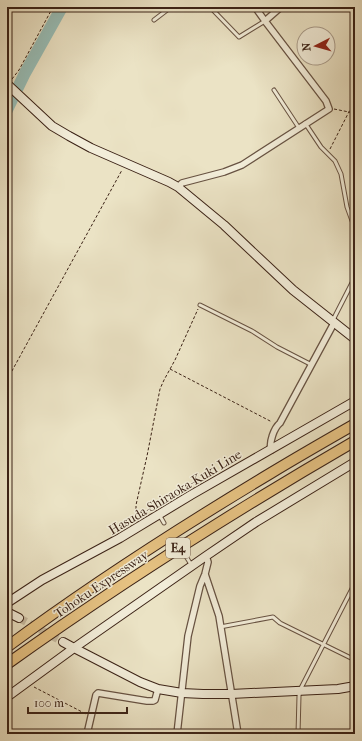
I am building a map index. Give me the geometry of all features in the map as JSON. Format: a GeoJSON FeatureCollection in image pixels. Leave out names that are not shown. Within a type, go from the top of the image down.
{"type":"FeatureCollection","features":[{"type":"Feature","properties":{"kind":"highway","name":"Tohoku Expressway"},"geometry":{"type":"LineString","coordinates":[[7,647],[95,585],[189,524],[272,472],[355,424]]}},
{"type":"Feature","properties":{"kind":"highway","name":"Tohoku Expressway"},"geometry":{"type":"LineString","coordinates":[[7,664],[191,540],[355,441]]}},
{"type":"Feature","properties":{"kind":"street"},"geometry":{"type":"LineString","coordinates":[[178,187],[182,183],[224,172],[242,165],[305,123],[329,109],[326,101],[255,7]]}},
{"type":"Feature","properties":{"kind":"street"},"geometry":{"type":"LineString","coordinates":[[265,21],[281,7]]}},
{"type":"Feature","properties":{"kind":"street"},"geometry":{"type":"LineString","coordinates":[[7,85],[52,126],[92,148],[126,162],[178,187],[224,225],[293,290],[355,339]]}},
{"type":"Feature","properties":{"kind":"street"},"geometry":{"type":"LineString","coordinates":[[271,450],[269,444],[270,441],[312,365],[333,322]]}},
{"type":"Feature","properties":{"kind":"street","name":"Hasuda-Shiraoka-Kuki Line"},"geometry":{"type":"LineString","coordinates":[[7,603],[42,580],[139,527],[355,401]]}},
{"type":"Feature","properties":{"kind":"street"},"geometry":{"type":"LineString","coordinates":[[7,697],[74,648],[256,522],[355,462]]}},
{"type":"Feature","properties":{"kind":"street"},"geometry":{"type":"LineString","coordinates":[[177,734],[188,636],[200,586],[208,562],[206,556]]}},
{"type":"Feature","properties":{"kind":"street"},"geometry":{"type":"LineString","coordinates":[[205,574],[218,616],[238,734]]}},
{"type":"Feature","properties":{"kind":"street"},"geometry":{"type":"LineString","coordinates":[[7,612],[18,618]]}},
{"type":"Feature","properties":{"kind":"street"},"geometry":{"type":"LineString","coordinates":[[63,642],[140,682],[158,689],[182,693],[231,694],[338,689],[355,686]]}},
{"type":"Feature","properties":{"kind":"street"},"geometry":{"type":"LineString","coordinates":[[87,734],[98,693],[153,701],[157,696],[158,689]]}},
{"type":"Feature","properties":{"kind":"lane"},"geometry":{"type":"LineString","coordinates":[[154,20],[171,7]]}},
{"type":"Feature","properties":{"kind":"lane"},"geometry":{"type":"LineString","coordinates":[[210,7],[239,37],[265,21]]}},
{"type":"Feature","properties":{"kind":"lane"},"geometry":{"type":"LineString","coordinates":[[274,90],[299,128]]}},
{"type":"Feature","properties":{"kind":"lane"},"geometry":{"type":"LineString","coordinates":[[305,123],[321,147],[335,161],[341,174],[347,208],[355,229]]}},
{"type":"Feature","properties":{"kind":"lane"},"geometry":{"type":"LineString","coordinates":[[333,322],[355,277]]}},
{"type":"Feature","properties":{"kind":"lane"},"geometry":{"type":"LineString","coordinates":[[200,305],[252,331],[277,348],[312,365]]}},
{"type":"Feature","properties":{"kind":"lane"},"geometry":{"type":"LineString","coordinates":[[160,514],[164,523]]}},
{"type":"Feature","properties":{"kind":"lane"},"geometry":{"type":"LineString","coordinates":[[187,558],[192,566]]}},
{"type":"Feature","properties":{"kind":"lane"},"geometry":{"type":"LineString","coordinates":[[298,734],[300,690],[355,583]]}},
{"type":"Feature","properties":{"kind":"lane"},"geometry":{"type":"LineString","coordinates":[[220,627],[273,618],[280,623],[355,660]]}},
{"type":"Feature","properties":{"kind":"path"},"geometry":{"type":"LineString","coordinates":[[7,85],[19,70],[53,7]]}},
{"type":"Feature","properties":{"kind":"path"},"geometry":{"type":"LineString","coordinates":[[328,153],[355,100]]}},
{"type":"Feature","properties":{"kind":"path"},"geometry":{"type":"LineString","coordinates":[[329,109],[349,112],[355,115]]}},
{"type":"Feature","properties":{"kind":"path"},"geometry":{"type":"LineString","coordinates":[[7,380],[126,162]]}},
{"type":"Feature","properties":{"kind":"path"},"geometry":{"type":"LineString","coordinates":[[139,527],[136,520],[136,504],[149,449],[160,389],[200,305]]}},
{"type":"Feature","properties":{"kind":"path"},"geometry":{"type":"LineString","coordinates":[[170,368],[278,425]]}},
{"type":"Feature","properties":{"kind":"path"},"geometry":{"type":"LineString","coordinates":[[26,683],[91,716]]}},
{"type":"Feature","properties":{"kind":"waterway"},"geometry":{"type":"LineString","coordinates":[[7,110],[25,73],[62,7]]}},
{"type":"Feature","properties":{"kind":"tunnel"},"geometry":{"type":"LineString","coordinates":[[19,618],[63,642]]}}]}
